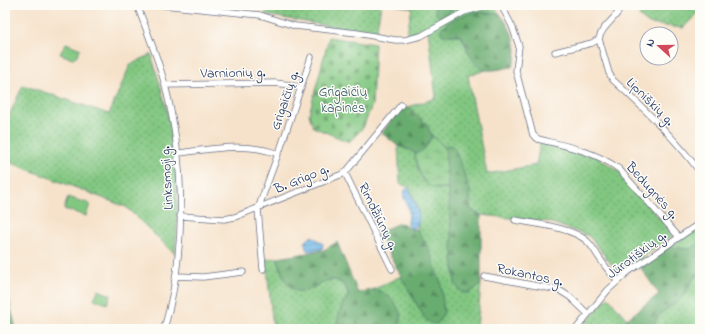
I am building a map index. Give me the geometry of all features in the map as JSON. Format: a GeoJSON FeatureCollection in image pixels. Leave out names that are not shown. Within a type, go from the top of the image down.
{"type":"FeatureCollection","features":[{"type":"Feature","properties":{"kind":"street","name":"Linksmoji g."},"geometry":{"type":"LineString","coordinates":[[137,5],[152,43],[165,85],[179,153],[180,242],[176,276],[166,329]]}},
{"type":"Feature","properties":{"kind":"street"},"geometry":{"type":"LineString","coordinates":[[163,5],[260,15],[318,33],[357,33],[395,40],[406,40],[421,36],[464,12],[489,5]]}},
{"type":"Feature","properties":{"kind":"street","name":"Bedugnės g."},"geometry":{"type":"LineString","coordinates":[[500,5],[512,26],[519,46],[516,71],[533,135],[538,139],[586,151],[610,162],[619,169],[679,237]]}},
{"type":"Feature","properties":{"kind":"street"},"geometry":{"type":"LineString","coordinates":[[555,52],[592,43],[598,39],[601,33],[621,10],[622,5]]}},
{"type":"Feature","properties":{"kind":"street","name":"Lipniškių g."},"geometry":{"type":"LineString","coordinates":[[598,39],[613,80],[653,118],[690,158],[700,172]]}},
{"type":"Feature","properties":{"kind":"street","name":"Grigaičių g."},"geometry":{"type":"LineString","coordinates":[[263,269],[258,209],[311,57]]}},
{"type":"Feature","properties":{"kind":"street","name":"Varnionių g."},"geometry":{"type":"LineString","coordinates":[[165,85],[275,83],[301,88]]}},
{"type":"Feature","properties":{"kind":"street","name":"B. Grigo g."},"geometry":{"type":"LineString","coordinates":[[180,216],[224,219],[235,217],[345,173],[400,105]]}},
{"type":"Feature","properties":{"kind":"street"},"geometry":{"type":"LineString","coordinates":[[179,153],[223,148],[261,148],[279,152]]}},
{"type":"Feature","properties":{"kind":"street","name":"Rimdžiūnų g."},"geometry":{"type":"LineString","coordinates":[[345,173],[392,269]]}},
{"type":"Feature","properties":{"kind":"street"},"geometry":{"type":"LineString","coordinates":[[515,220],[549,226],[567,231],[583,238],[588,242],[618,281]]}},
{"type":"Feature","properties":{"kind":"street","name":"Jūrotiškių g."},"geometry":{"type":"LineString","coordinates":[[576,329],[618,281],[643,260],[700,223]]}},
{"type":"Feature","properties":{"kind":"street"},"geometry":{"type":"LineString","coordinates":[[176,276],[203,277],[243,272]]}},
{"type":"Feature","properties":{"kind":"street","name":"Rokantos g."},"geometry":{"type":"LineString","coordinates":[[484,276],[559,290],[570,296],[588,314]]}},
{"type":"Feature","properties":{"kind":"green space"},"geometry":{"type":"Polygon","coordinates":[[[268,5],[381,5],[376,34],[265,15],[268,5]]]}},
{"type":"Feature","properties":{"kind":"green space"},"geometry":{"type":"Polygon","coordinates":[[[396,5],[435,5],[434,8],[449,13],[455,5],[493,5],[500,14],[476,12],[466,15],[451,21],[443,35],[459,35],[462,37],[474,61],[481,68],[486,70],[468,76],[487,174],[536,165],[540,143],[597,157],[619,171],[674,235],[619,274],[589,236],[549,222],[481,215],[472,211],[469,204],[470,198],[447,146],[445,148],[408,107],[436,98],[428,29],[406,36],[412,8],[396,5]]]}},
{"type":"Feature","properties":{"kind":"green space"},"geometry":{"type":"Polygon","coordinates":[[[435,5],[455,5],[446,15],[439,17],[436,14],[435,5]]]}},
{"type":"Feature","properties":{"kind":"green space"},"geometry":{"type":"Polygon","coordinates":[[[647,5],[700,5],[700,11],[683,28],[679,28],[679,26],[649,24],[639,16],[647,5]]]}},
{"type":"Feature","properties":{"kind":"green space"},"geometry":{"type":"Polygon","coordinates":[[[476,12],[500,14],[508,26],[514,39],[516,54],[512,67],[492,70],[481,69],[471,57],[462,37],[459,35],[443,35],[441,33],[441,29],[452,20],[476,12]]]}},
{"type":"Feature","properties":{"kind":"green space","name":"Grigaičių kapinės"},"geometry":{"type":"Polygon","coordinates":[[[329,37],[375,44],[372,105],[363,128],[349,142],[313,127],[309,114],[329,37]]]}},
{"type":"Feature","properties":{"kind":"green space"},"geometry":{"type":"Polygon","coordinates":[[[66,43],[81,49],[74,59],[60,54],[66,43]]]}},
{"type":"Feature","properties":{"kind":"green space"},"geometry":{"type":"Polygon","coordinates":[[[151,54],[168,114],[176,164],[177,224],[175,254],[126,207],[6,161],[5,162],[5,124],[23,85],[109,114],[130,65],[151,54]]]}},
{"type":"Feature","properties":{"kind":"green space"},"geometry":{"type":"Polygon","coordinates":[[[408,107],[427,125],[432,136],[424,150],[420,153],[415,153],[398,146],[382,133],[398,111],[408,107]]]}},
{"type":"Feature","properties":{"kind":"green space"},"geometry":{"type":"Polygon","coordinates":[[[432,136],[445,148],[448,188],[437,188],[430,186],[423,179],[418,169],[415,153],[421,151],[428,145],[432,136]]]}},
{"type":"Feature","properties":{"kind":"green space"},"geometry":{"type":"Polygon","coordinates":[[[447,145],[452,146],[455,149],[470,190],[470,208],[472,211],[481,215],[481,284],[469,293],[461,292],[455,284],[445,148],[447,145]]]}},
{"type":"Feature","properties":{"kind":"green space"},"geometry":{"type":"Polygon","coordinates":[[[398,146],[415,153],[418,169],[426,183],[435,188],[448,188],[455,284],[464,293],[468,293],[481,284],[477,329],[398,329],[399,326],[380,291],[372,290],[401,276],[424,317],[426,244],[417,229],[418,212],[414,197],[409,187],[400,184],[398,146]]]}},
{"type":"Feature","properties":{"kind":"green space"},"geometry":{"type":"Polygon","coordinates":[[[68,197],[90,204],[86,216],[64,209],[68,197]]]}},
{"type":"Feature","properties":{"kind":"green space"},"geometry":{"type":"Polygon","coordinates":[[[399,223],[404,224],[412,230],[417,229],[430,252],[441,284],[444,313],[438,323],[430,323],[424,317],[380,236],[381,231],[399,223]]]}},
{"type":"Feature","properties":{"kind":"green space"},"geometry":{"type":"Polygon","coordinates":[[[700,227],[700,244],[689,249],[669,247],[700,227]]]}},
{"type":"Feature","properties":{"kind":"green space"},"geometry":{"type":"Polygon","coordinates":[[[337,242],[358,293],[371,290],[383,292],[398,307],[401,317],[398,329],[336,329],[341,308],[348,296],[347,289],[344,284],[329,280],[311,289],[297,291],[287,283],[281,271],[278,258],[324,250],[337,242]]]}},
{"type":"Feature","properties":{"kind":"green space"},"geometry":{"type":"Polygon","coordinates":[[[700,244],[700,274],[694,279],[682,297],[658,317],[652,329],[626,329],[627,319],[659,294],[640,267],[669,247],[689,249],[700,244]]]}},
{"type":"Feature","properties":{"kind":"green space"},"geometry":{"type":"Polygon","coordinates":[[[278,258],[280,269],[299,290],[309,290],[320,283],[329,280],[338,281],[345,287],[348,297],[341,308],[336,329],[273,329],[266,259],[278,258]]]}},
{"type":"Feature","properties":{"kind":"green space"},"geometry":{"type":"Polygon","coordinates":[[[700,274],[700,329],[652,329],[658,317],[682,297],[694,279],[700,274]]]}},
{"type":"Feature","properties":{"kind":"green space"},"geometry":{"type":"Polygon","coordinates":[[[5,282],[16,329],[5,329],[5,282]]]}},
{"type":"Feature","properties":{"kind":"green space"},"geometry":{"type":"Polygon","coordinates":[[[98,290],[111,295],[107,304],[94,299],[98,290]]]}},
{"type":"Feature","properties":{"kind":"green space"},"geometry":{"type":"Polygon","coordinates":[[[608,297],[627,319],[626,329],[581,329],[608,297]]]}},
{"type":"Feature","properties":{"kind":"water"},"geometry":{"type":"Polygon","coordinates":[[[407,188],[410,190],[419,216],[417,226],[412,229],[408,225],[409,212],[404,196],[407,188]]]}},
{"type":"Feature","properties":{"kind":"water"},"geometry":{"type":"Polygon","coordinates":[[[312,236],[323,244],[322,249],[308,251],[306,249],[305,242],[312,236]]]}}]}
